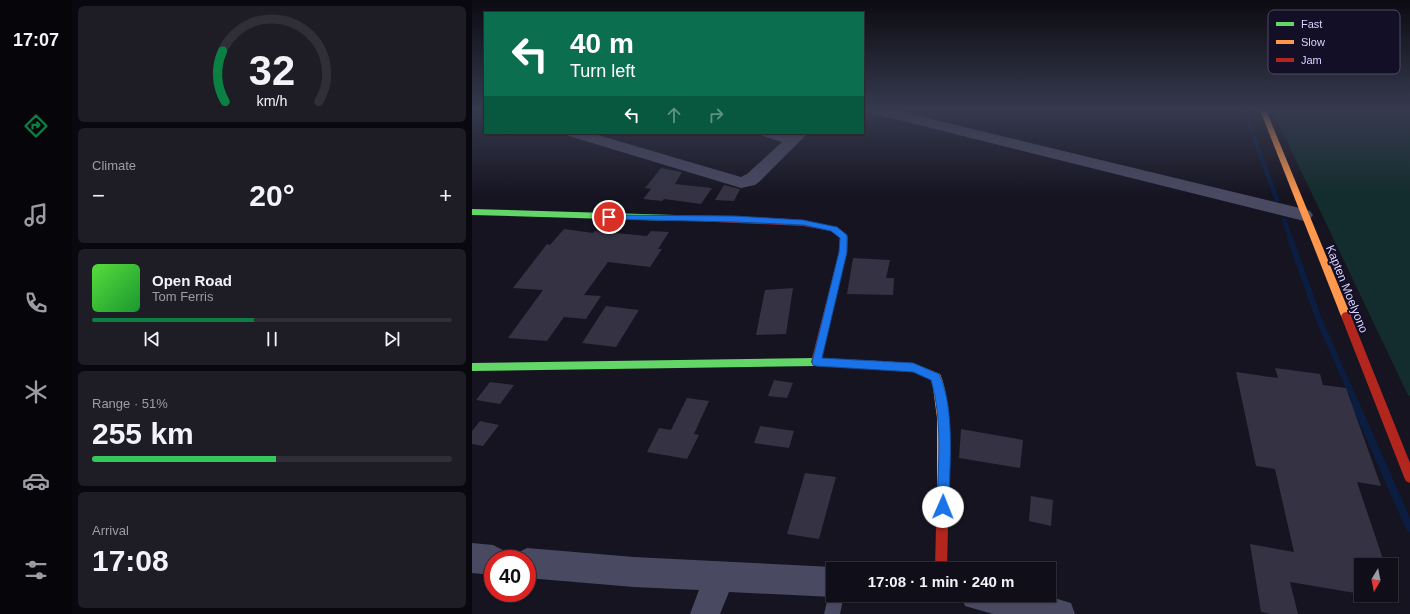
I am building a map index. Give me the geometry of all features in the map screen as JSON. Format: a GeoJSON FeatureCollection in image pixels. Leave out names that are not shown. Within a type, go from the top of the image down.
{"type":"FeatureCollection","features":[{"type":"Feature","properties":{"kind":"street"},"geometry":{"type":"LineString","coordinates":[[593,139],[741,183],[749,181],[753,178],[793,139]]}},
{"type":"Feature","properties":{"kind":"street"},"geometry":{"type":"LineString","coordinates":[[993,139],[1304,215]]}},
{"type":"Feature","properties":{"kind":"street","name":"Kapten Moelyono"},"geometry":{"type":"LineString","coordinates":[[1274,139],[1410,477]]}},
{"type":"Feature","properties":{"kind":"street"},"geometry":{"type":"LineString","coordinates":[[472,212],[609,217],[735,219],[803,223],[834,229],[844,237],[843,252],[816,362]]}},
{"type":"Feature","properties":{"kind":"street"},"geometry":{"type":"LineString","coordinates":[[472,367],[816,362],[913,367],[936,377],[941,397],[944,430],[941,562]]}},
{"type":"Feature","properties":{"kind":"street"},"geometry":{"type":"LineString","coordinates":[[472,558],[484,559]]}},
{"type":"Feature","properties":{"kind":"street"},"geometry":{"type":"LineString","coordinates":[[536,564],[634,572],[826,582]]}},
{"type":"Feature","properties":{"kind":"street"},"geometry":{"type":"LineString","coordinates":[[705,614],[719,577]]}},
{"type":"Feature","properties":{"kind":"street"},"geometry":{"type":"LineString","coordinates":[[1007,602],[1060,614]]}},
{"type":"Feature","properties":{"kind":"lane"},"geometry":{"type":"LineString","coordinates":[[832,614],[835,602]]}},
{"type":"Feature","properties":{"kind":"green space"},"geometry":{"type":"Polygon","coordinates":[[[1286,139],[1410,139],[1410,396],[1408,395],[1286,139]]]}},
{"type":"Feature","properties":{"kind":"building"},"geometry":{"type":"Polygon","coordinates":[[[661,168],[682,172],[675,184],[712,188],[701,204],[664,199],[662,201],[643,199],[651,189],[645,188],[661,168]]]}},
{"type":"Feature","properties":{"kind":"building"},"geometry":{"type":"Polygon","coordinates":[[[724,185],[740,189],[734,201],[715,200],[724,185]]]}},
{"type":"Feature","properties":{"kind":"building"},"geometry":{"type":"Polygon","coordinates":[[[564,229],[593,233],[595,231],[647,236],[651,231],[669,232],[658,249],[662,249],[650,267],[608,262],[584,295],[601,296],[586,319],[564,317],[547,341],[508,338],[543,290],[513,288],[547,244],[550,245],[564,229]]]}},
{"type":"Feature","properties":{"kind":"building"},"geometry":{"type":"Polygon","coordinates":[[[853,258],[890,260],[886,278],[894,278],[893,295],[847,294],[853,258]]]}},
{"type":"Feature","properties":{"kind":"building"},"geometry":{"type":"Polygon","coordinates":[[[793,288],[786,334],[756,335],[765,290],[793,288]]]}},
{"type":"Feature","properties":{"kind":"building"},"geometry":{"type":"Polygon","coordinates":[[[606,306],[639,310],[616,347],[582,343],[606,306]]]}},
{"type":"Feature","properties":{"kind":"building"},"geometry":{"type":"Polygon","coordinates":[[[1275,368],[1320,374],[1323,385],[1346,388],[1381,486],[1357,482],[1383,558],[1354,558],[1354,593],[1290,582],[1298,614],[1270,614],[1261,612],[1250,544],[1294,552],[1275,469],[1256,466],[1236,372],[1278,378],[1275,368]]]}},
{"type":"Feature","properties":{"kind":"building"},"geometry":{"type":"Polygon","coordinates":[[[774,380],[793,383],[787,398],[768,396],[774,380]]]}},
{"type":"Feature","properties":{"kind":"building"},"geometry":{"type":"Polygon","coordinates":[[[490,382],[514,385],[500,404],[476,400],[490,382]]]}},
{"type":"Feature","properties":{"kind":"building"},"geometry":{"type":"Polygon","coordinates":[[[687,398],[709,401],[694,434],[699,435],[687,459],[647,452],[659,428],[671,430],[687,398]]]}},
{"type":"Feature","properties":{"kind":"building"},"geometry":{"type":"Polygon","coordinates":[[[480,421],[499,425],[483,446],[472,444],[472,431],[480,421]]]}},
{"type":"Feature","properties":{"kind":"building"},"geometry":{"type":"Polygon","coordinates":[[[760,426],[794,431],[789,448],[754,443],[760,426]]]}},
{"type":"Feature","properties":{"kind":"building"},"geometry":{"type":"Polygon","coordinates":[[[961,429],[1023,440],[1020,468],[959,458],[961,429]]]}},
{"type":"Feature","properties":{"kind":"building"},"geometry":{"type":"Polygon","coordinates":[[[805,473],[836,477],[819,539],[787,534],[805,473]]]}},
{"type":"Feature","properties":{"kind":"building"},"geometry":{"type":"Polygon","coordinates":[[[1031,496],[1053,500],[1051,526],[1029,521],[1031,496]]]}},
{"type":"Feature","properties":{"kind":"waterway"},"geometry":{"type":"LineString","coordinates":[[1255,139],[1277,200]]}},
{"type":"Feature","properties":{"kind":"waterway"},"geometry":{"type":"LineString","coordinates":[[1284,220],[1291,239]]}},
{"type":"Feature","properties":{"kind":"waterway"},"geometry":{"type":"LineString","coordinates":[[1290,238],[1318,317],[1356,404]]}},
{"type":"Feature","properties":{"kind":"waterway"},"geometry":{"type":"LineString","coordinates":[[1355,403],[1410,528]]}},
{"type":"Feature","properties":{"kind":"traffic: fast"},"geometry":{"type":"LineString","coordinates":[[472,212],[675,218]]}},
{"type":"Feature","properties":{"kind":"traffic: fast"},"geometry":{"type":"LineString","coordinates":[[472,367],[816,362],[879,365]]}},
{"type":"Feature","properties":{"kind":"traffic: slow"},"geometry":{"type":"LineString","coordinates":[[1275,139],[1346,316]]}},
{"type":"Feature","properties":{"kind":"traffic: slow"},"geometry":{"type":"LineString","coordinates":[[879,365],[913,367],[936,377],[941,404],[944,445],[943,486]]}},
{"type":"Feature","properties":{"kind":"traffic: jam"},"geometry":{"type":"LineString","coordinates":[[675,218],[735,219],[803,223],[834,229],[844,237],[843,252],[816,362]]}},
{"type":"Feature","properties":{"kind":"traffic: jam"},"geometry":{"type":"LineString","coordinates":[[1346,316],[1410,477]]}},
{"type":"Feature","properties":{"kind":"traffic: jam"},"geometry":{"type":"LineString","coordinates":[[941,562],[943,486]]}},
{"type":"Feature","properties":{"kind":"route"},"geometry":{"type":"LineString","coordinates":[[609,217],[735,219],[803,223],[834,229],[844,237],[843,252],[816,362],[913,367],[936,377],[941,397],[944,430],[943,507]]}}]}
